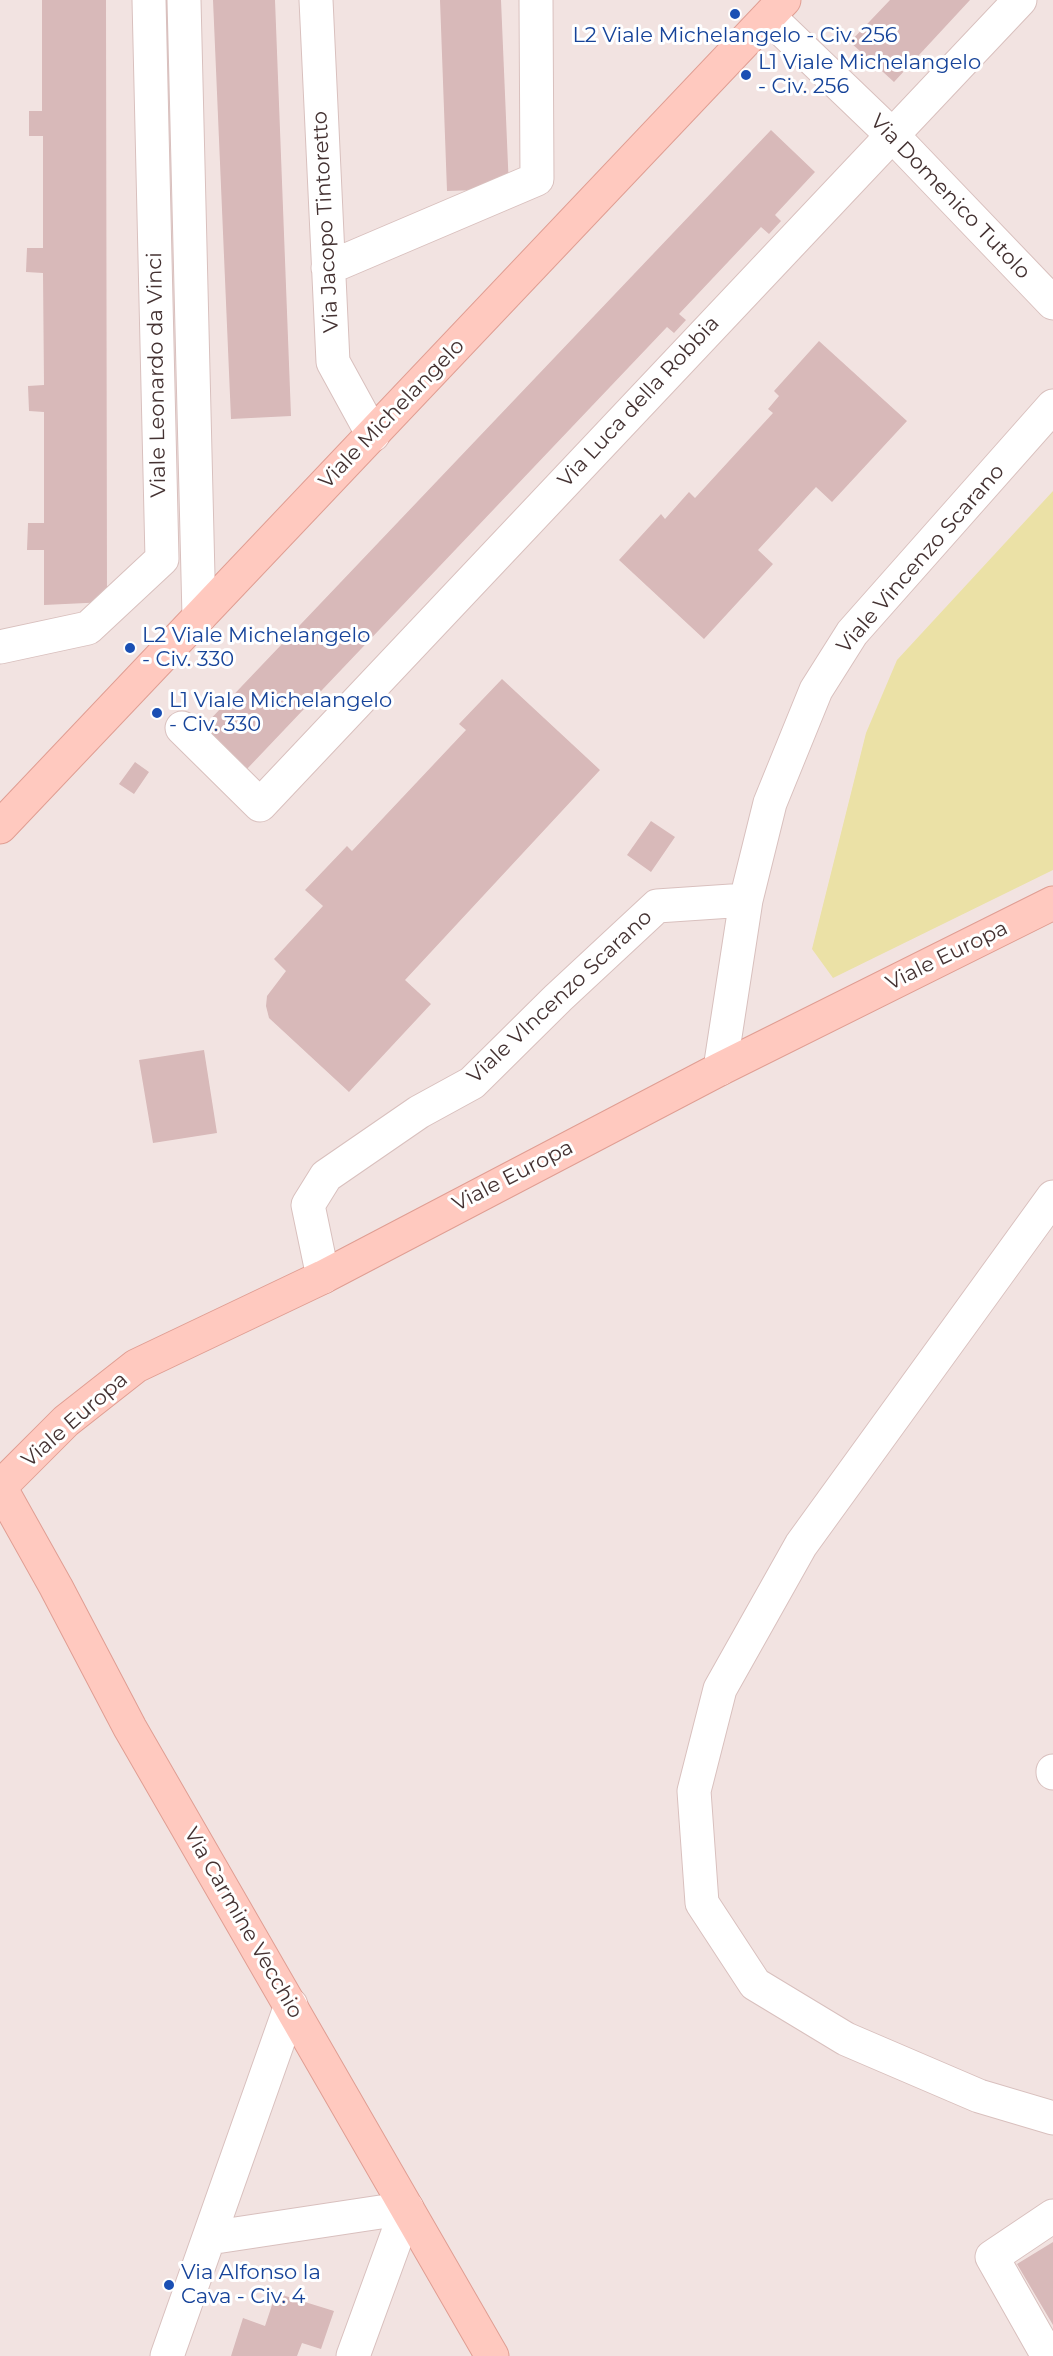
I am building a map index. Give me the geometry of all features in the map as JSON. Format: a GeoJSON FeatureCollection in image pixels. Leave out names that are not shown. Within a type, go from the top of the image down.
{"type":"FeatureCollection","features":[{"type":"Feature","properties":{"kind":"street","name":"Viale Leonardo da Vinci"},"geometry":{"type":"LineString","coordinates":[[0,647],[88,628],[162,559],[148,0]]}},
{"type":"Feature","properties":{"kind":"street","name":"Viale Leonardo da Vinci"},"geometry":{"type":"LineString","coordinates":[[184,0],[199,617]]}},
{"type":"Feature","properties":{"kind":"street","name":"Via Jacopo Tintoretto"},"geometry":{"type":"LineString","coordinates":[[316,0],[333,362],[373,435]]}},
{"type":"Feature","properties":{"kind":"street"},"geometry":{"type":"LineString","coordinates":[[328,268],[537,179],[536,0]]}},
{"type":"Feature","properties":{"kind":"street","name":"Via Luca della Robbia"},"geometry":{"type":"LineString","coordinates":[[182,728],[260,806],[1020,0]]}},
{"type":"Feature","properties":{"kind":"street","name":"Viale Michelangelo"},"geometry":{"type":"LineString","coordinates":[[0,828],[777,9]]}},
{"type":"Feature","properties":{"kind":"street","name":"Via Domenico Tutolo"},"geometry":{"type":"LineString","coordinates":[[777,9],[892,135],[1053,303]]}},
{"type":"Feature","properties":{"kind":"street","name":"Viale Vincenzo Scarano"},"geometry":{"type":"LineString","coordinates":[[720,1069],[746,900],[770,803],[816,690],[852,633],[1053,406]]}},
{"type":"Feature","properties":{"kind":"street","name":"Viale VIncenzo Scarano"},"geometry":{"type":"LineString","coordinates":[[323,1277],[308,1205],[326,1176],[419,1112],[472,1083],[558,998],[657,906],[746,900]]}},
{"type":"Feature","properties":{"kind":"street","name":"Viale Europa"},"geometry":{"type":"LineString","coordinates":[[0,1487],[66,1421],[136,1366],[323,1277],[720,1069],[1053,903]]}},
{"type":"Feature","properties":{"kind":"street"},"geometry":{"type":"LineString","coordinates":[[1053,1197],[801,1545],[720,1689],[694,1791],[702,1903],[755,1984],[846,2039],[979,2096],[1053,2118]]}},
{"type":"Feature","properties":{"kind":"street","name":"Via Carmine Vecchio"},"geometry":{"type":"LineString","coordinates":[[0,1487],[56,1587],[130,1728],[492,2356]]}},
{"type":"Feature","properties":{"kind":"street"},"geometry":{"type":"LineString","coordinates":[[167,2356],[291,2005]]}},
{"type":"Feature","properties":{"kind":"street"},"geometry":{"type":"LineString","coordinates":[[209,2238],[407,2208],[353,2356]]}},
{"type":"Feature","properties":{"kind":"street"},"geometry":{"type":"LineString","coordinates":[[1048,2356],[992,2257],[1053,2216]]}},
{"type":"Feature","properties":{"kind":"shaded area"},"geometry":{"type":"Polygon","coordinates":[[[1053,491],[1053,870],[833,978],[812,949],[866,733],[897,660],[1053,491]]]}},
{"type":"Feature","properties":{"kind":"building"},"geometry":{"type":"Polygon","coordinates":[[[42,0],[106,0],[107,602],[44,605],[44,550],[27,550],[28,523],[44,523],[44,412],[29,411],[28,386],[44,385],[43,273],[26,272],[27,248],[43,248],[43,136],[29,136],[29,111],[42,111],[42,0]]]}},
{"type":"Feature","properties":{"kind":"building"},"geometry":{"type":"Polygon","coordinates":[[[213,0],[275,0],[291,416],[231,419],[213,0]]]}},
{"type":"Feature","properties":{"kind":"building"},"geometry":{"type":"Polygon","coordinates":[[[440,0],[501,0],[509,189],[447,191],[440,0]]]}},
{"type":"Feature","properties":{"kind":"building"},"geometry":{"type":"Polygon","coordinates":[[[890,0],[970,0],[894,82],[850,42],[890,0]]]}},
{"type":"Feature","properties":{"kind":"building"},"geometry":{"type":"Polygon","coordinates":[[[771,130],[815,172],[775,215],[781,221],[769,234],[761,227],[679,314],[686,320],[674,333],[667,327],[246,770],[202,728],[771,130]]]}},
{"type":"Feature","properties":{"kind":"building"},"geometry":{"type":"Polygon","coordinates":[[[819,341],[907,421],[832,502],[816,487],[758,550],[773,564],[704,639],[619,560],[661,514],[665,519],[689,492],[695,498],[773,413],[768,409],[779,396],[774,391],[819,341]]]}},
{"type":"Feature","properties":{"kind":"building"},"geometry":{"type":"Polygon","coordinates":[[[502,679],[600,770],[405,980],[431,1004],[349,1092],[269,1018],[266,1006],[267,996],[286,971],[274,959],[323,906],[305,890],[347,846],[352,851],[466,730],[459,724],[502,679]]]}},
{"type":"Feature","properties":{"kind":"building"},"geometry":{"type":"Polygon","coordinates":[[[135,762],[149,772],[134,794],[119,784],[135,762]]]}},
{"type":"Feature","properties":{"kind":"building"},"geometry":{"type":"Polygon","coordinates":[[[651,821],[675,837],[651,872],[627,855],[651,821]]]}},
{"type":"Feature","properties":{"kind":"building"},"geometry":{"type":"Polygon","coordinates":[[[204,1050],[217,1133],[153,1143],[139,1060],[204,1050]]]}},
{"type":"Feature","properties":{"kind":"building"},"geometry":{"type":"Polygon","coordinates":[[[1053,2242],[1053,2325],[1017,2264],[1053,2242]]]}},
{"type":"Feature","properties":{"kind":"building"},"geometry":{"type":"Polygon","coordinates":[[[276,2293],[334,2311],[321,2349],[302,2343],[297,2356],[231,2356],[243,2318],[265,2326],[276,2293]]]}},
{"type":"Feature","properties":{"kind":"place","name":"L2 Viale Michelangelo - Civ. 256"},"geometry":{"type":"Point","coordinates":[735,14]}},
{"type":"Feature","properties":{"kind":"place","name":"L1 Viale Michelangelo - Civ. 256"},"geometry":{"type":"Point","coordinates":[746,75]}},
{"type":"Feature","properties":{"kind":"place","name":"L2 Viale Michelangelo - Civ. 330"},"geometry":{"type":"Point","coordinates":[130,648]}},
{"type":"Feature","properties":{"kind":"place","name":"L1 Viale Michelangelo - Civ. 330"},"geometry":{"type":"Point","coordinates":[157,713]}},
{"type":"Feature","properties":{"kind":"place","name":"Via Alfonso la Cava - Civ. 4"},"geometry":{"type":"Point","coordinates":[169,2285]}}]}
